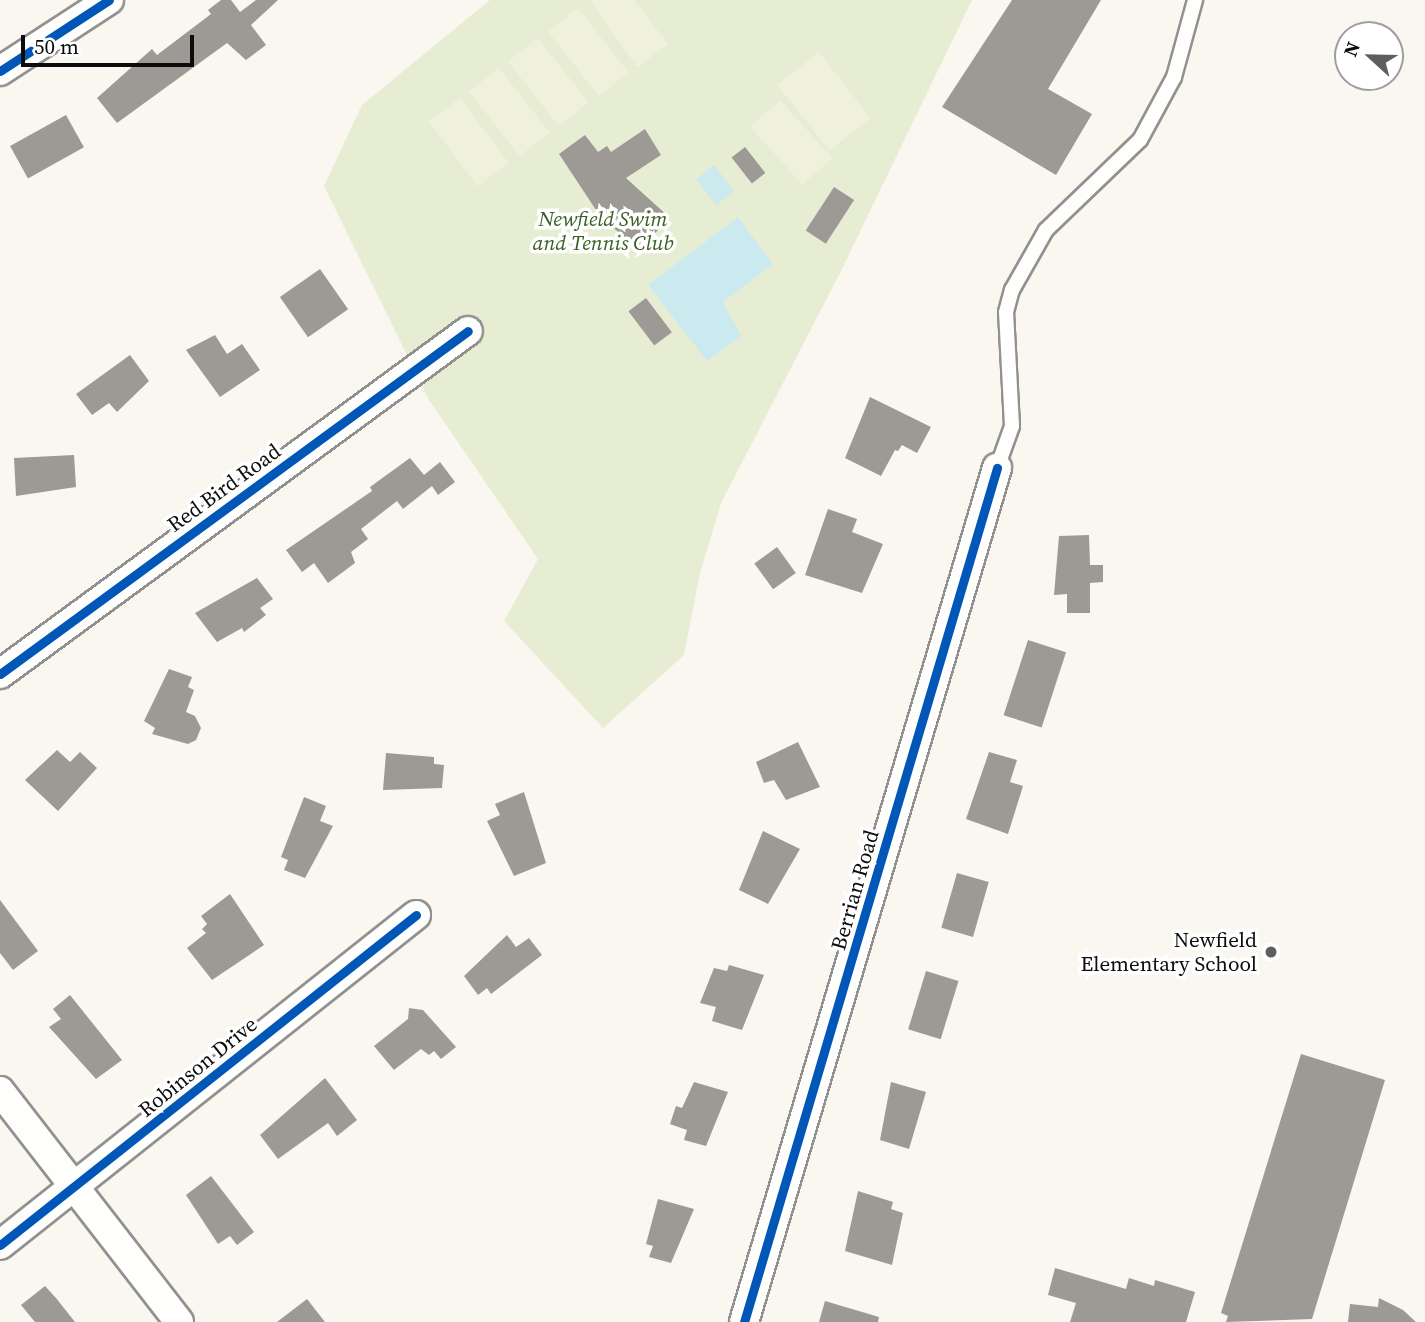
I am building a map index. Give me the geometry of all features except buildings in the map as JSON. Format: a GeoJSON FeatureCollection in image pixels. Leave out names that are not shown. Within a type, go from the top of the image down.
{"type":"FeatureCollection","features":[{"type":"Feature","properties":{"kind":"street"},"geometry":{"type":"LineString","coordinates":[[0,71],[109,0]]}},
{"type":"Feature","properties":{"kind":"street","name":"Red Bird Road"},"geometry":{"type":"LineString","coordinates":[[0,674],[468,331]]}},
{"type":"Feature","properties":{"kind":"street","name":"Berrian Road"},"geometry":{"type":"LineString","coordinates":[[744,1322],[997,468]]}},
{"type":"Feature","properties":{"kind":"street","name":"Robinson Drive"},"geometry":{"type":"LineString","coordinates":[[0,1245],[416,915]]}},
{"type":"Feature","properties":{"kind":"street"},"geometry":{"type":"LineString","coordinates":[[0,1091],[73,1189],[179,1322]]}},
{"type":"Feature","properties":{"kind":"lane"},"geometry":{"type":"LineString","coordinates":[[997,468],[1012,426],[1006,312],[1012,290],[1046,230],[1140,140],[1174,77],[1195,0]]}},
{"type":"Feature","properties":{"kind":"green space","name":"Newfield Swim and Tennis Club"},"geometry":{"type":"Polygon","coordinates":[[[490,0],[972,0],[840,273],[721,503],[700,573],[684,655],[603,728],[504,621],[538,559],[429,400],[324,186],[362,105],[490,0]]]}},
{"type":"Feature","properties":{"kind":"green space"},"geometry":{"type":"Polygon","coordinates":[[[590,0],[634,0],[668,44],[637,67],[590,0]]]}},
{"type":"Feature","properties":{"kind":"green space"},"geometry":{"type":"Polygon","coordinates":[[[578,8],[628,73],[599,96],[548,31],[578,8]]]}},
{"type":"Feature","properties":{"kind":"green space"},"geometry":{"type":"Polygon","coordinates":[[[538,38],[588,103],[559,126],[508,61],[538,38]]]}},
{"type":"Feature","properties":{"kind":"green space"},"geometry":{"type":"Polygon","coordinates":[[[819,52],[871,118],[829,151],[777,85],[819,52]]]}},
{"type":"Feature","properties":{"kind":"green space"},"geometry":{"type":"Polygon","coordinates":[[[499,68],[549,133],[520,156],[469,91],[499,68]]]}},
{"type":"Feature","properties":{"kind":"green space"},"geometry":{"type":"Polygon","coordinates":[[[460,98],[509,163],[478,186],[429,121],[460,98]]]}},
{"type":"Feature","properties":{"kind":"green space"},"geometry":{"type":"Polygon","coordinates":[[[780,100],[832,158],[802,185],[750,127],[780,100]]]}},
{"type":"Feature","properties":{"kind":"water"},"geometry":{"type":"Polygon","coordinates":[[[714,165],[734,191],[716,205],[696,179],[714,165]]]}},
{"type":"Feature","properties":{"kind":"water"},"geometry":{"type":"Polygon","coordinates":[[[738,217],[773,264],[723,302],[741,336],[707,361],[648,285],[738,217]]]}},
{"type":"Feature","properties":{"kind":"cycle path"},"geometry":{"type":"LineString","coordinates":[[0,71],[109,0]]}},
{"type":"Feature","properties":{"kind":"cycle path"},"geometry":{"type":"LineString","coordinates":[[0,674],[468,331]]}},
{"type":"Feature","properties":{"kind":"cycle path"},"geometry":{"type":"LineString","coordinates":[[744,1322],[997,468]]}},
{"type":"Feature","properties":{"kind":"cycle path"},"geometry":{"type":"LineString","coordinates":[[0,1245],[416,915]]}},
{"type":"Feature","properties":{"kind":"place","name":"Newfield Elementary School"},"geometry":{"type":"Point","coordinates":[1271,952]}}]}
